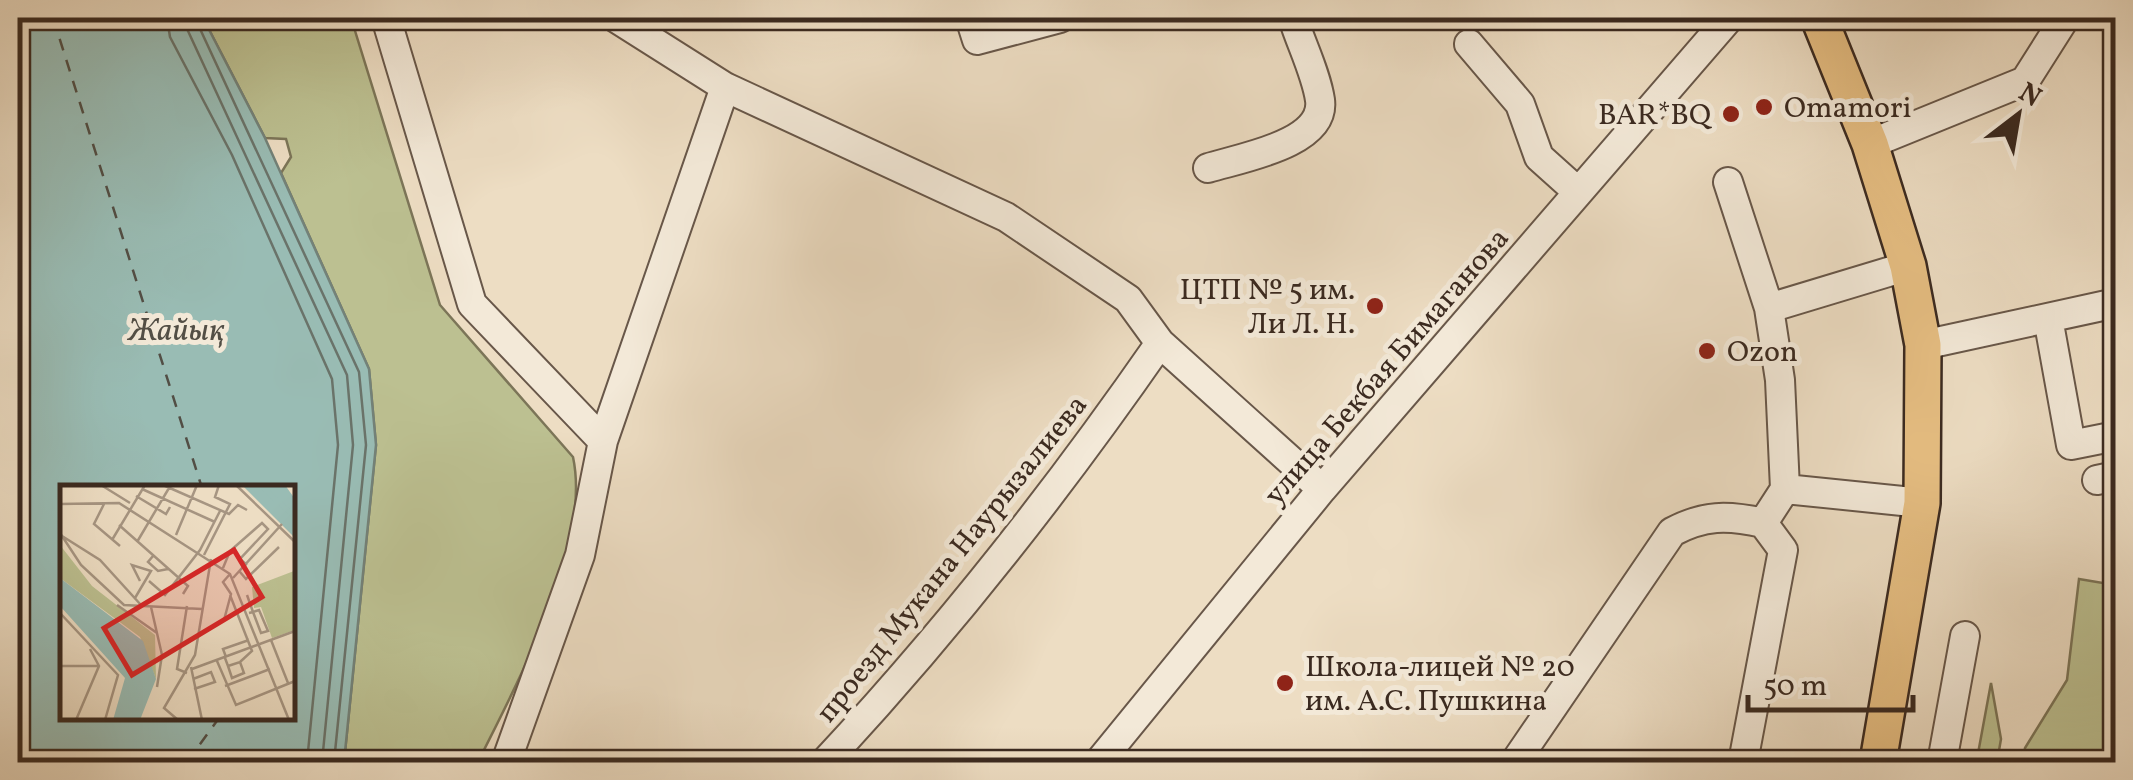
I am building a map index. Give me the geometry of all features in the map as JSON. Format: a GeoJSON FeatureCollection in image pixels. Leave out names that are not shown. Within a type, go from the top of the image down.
{"type":"FeatureCollection","features":[{"type":"Feature","properties":{"kind":"main road"},"geometry":{"type":"LineString","coordinates":[[1819,18],[1870,144],[1908,266],[1923,345],[1922,503],[1878,762]]}},
{"type":"Feature","properties":{"kind":"street"},"geometry":{"type":"LineString","coordinates":[[386,18],[472,304],[604,441]]}},
{"type":"Feature","properties":{"kind":"street"},"geometry":{"type":"LineString","coordinates":[[618,18],[726,87],[1006,216],[1128,299],[1160,342],[1322,489]]}},
{"type":"Feature","properties":{"kind":"street"},"geometry":{"type":"LineString","coordinates":[[970,18],[976,40],[1060,18]]}},
{"type":"Feature","properties":{"kind":"street"},"geometry":{"type":"LineString","coordinates":[[1208,168],[1300,138],[1315,126],[1321,103],[1293,18]]}},
{"type":"Feature","properties":{"kind":"street","name":"улица Бекбая Бимаганова"},"geometry":{"type":"LineString","coordinates":[[1099,762],[1322,489],[1729,18]]}},
{"type":"Feature","properties":{"kind":"street"},"geometry":{"type":"LineString","coordinates":[[1870,144],[2025,81],[2065,18]]}},
{"type":"Feature","properties":{"kind":"street"},"geometry":{"type":"LineString","coordinates":[[1469,44],[1520,104],[1540,157],[1578,192]]}},
{"type":"Feature","properties":{"kind":"street"},"geometry":{"type":"LineString","coordinates":[[506,762],[580,555],[604,441],[726,87]]}},
{"type":"Feature","properties":{"kind":"street"},"geometry":{"type":"LineString","coordinates":[[1728,182],[1769,308],[1780,380],[1786,489],[1763,523]]}},
{"type":"Feature","properties":{"kind":"street"},"geometry":{"type":"LineString","coordinates":[[1769,308],[1908,266]]}},
{"type":"Feature","properties":{"kind":"street"},"geometry":{"type":"LineString","coordinates":[[1923,345],[2116,303]]}},
{"type":"Feature","properties":{"kind":"street"},"geometry":{"type":"LineString","coordinates":[[2048,318],[2071,445],[2116,436]]}},
{"type":"Feature","properties":{"kind":"street","name":"проезд Мукана Наурызалиева"},"geometry":{"type":"LineString","coordinates":[[825,762],[876,708],[1070,473],[1160,342]]}},
{"type":"Feature","properties":{"kind":"street"},"geometry":{"type":"LineString","coordinates":[[1786,489],[1922,503]]}},
{"type":"Feature","properties":{"kind":"street"},"geometry":{"type":"LineString","coordinates":[[1514,762],[1672,532],[1698,518],[1728,516],[1763,523],[1783,550],[1743,762]]}},
{"type":"Feature","properties":{"kind":"street"},"geometry":{"type":"LineString","coordinates":[[1942,762],[1965,636]]}},
{"type":"Feature","properties":{"kind":"green space"},"geometry":{"type":"Polygon","coordinates":[[[203,18],[351,18],[440,305],[573,457],[576,492],[562,572],[530,654],[478,762],[344,762],[376,445],[369,369],[281,173],[291,157],[286,139],[265,138],[203,18]]]}},
{"type":"Feature","properties":{"kind":"green space"},"geometry":{"type":"Polygon","coordinates":[[[2079,579],[2115,585],[2115,762],[2023,762],[2025,748],[2067,680],[2079,579]]]}},
{"type":"Feature","properties":{"kind":"green space"},"geometry":{"type":"Polygon","coordinates":[[[1991,683],[2001,739],[1997,762],[1977,759],[1991,683]]]}},
{"type":"Feature","properties":{"kind":"water","name":"Жайық"},"geometry":{"type":"Polygon","coordinates":[[[18,18],[203,18],[265,138],[369,369],[376,445],[344,762],[18,762],[18,18]]]}},
{"type":"Feature","properties":{"kind":"ferry route"},"geometry":{"type":"LineString","coordinates":[[53,18],[201,485]]}},
{"type":"Feature","properties":{"kind":"ferry route"},"geometry":{"type":"LineString","coordinates":[[187,762],[218,720]]}},
{"type":"Feature","properties":{"kind":"place","name":"Omamori"},"geometry":{"type":"Point","coordinates":[1764,107]}},
{"type":"Feature","properties":{"kind":"place","name":"BAR*BQ"},"geometry":{"type":"Point","coordinates":[1731,114]}},
{"type":"Feature","properties":{"kind":"place","name":"ЦТП № 5 им. Ли Л. Н."},"geometry":{"type":"Point","coordinates":[1375,306]}},
{"type":"Feature","properties":{"kind":"place","name":"Ozon"},"geometry":{"type":"Point","coordinates":[1707,351]}},
{"type":"Feature","properties":{"kind":"place","name":"Школа-лицей № 20 им. А.С. Пушкина"},"geometry":{"type":"Point","coordinates":[1285,683]}}]}
